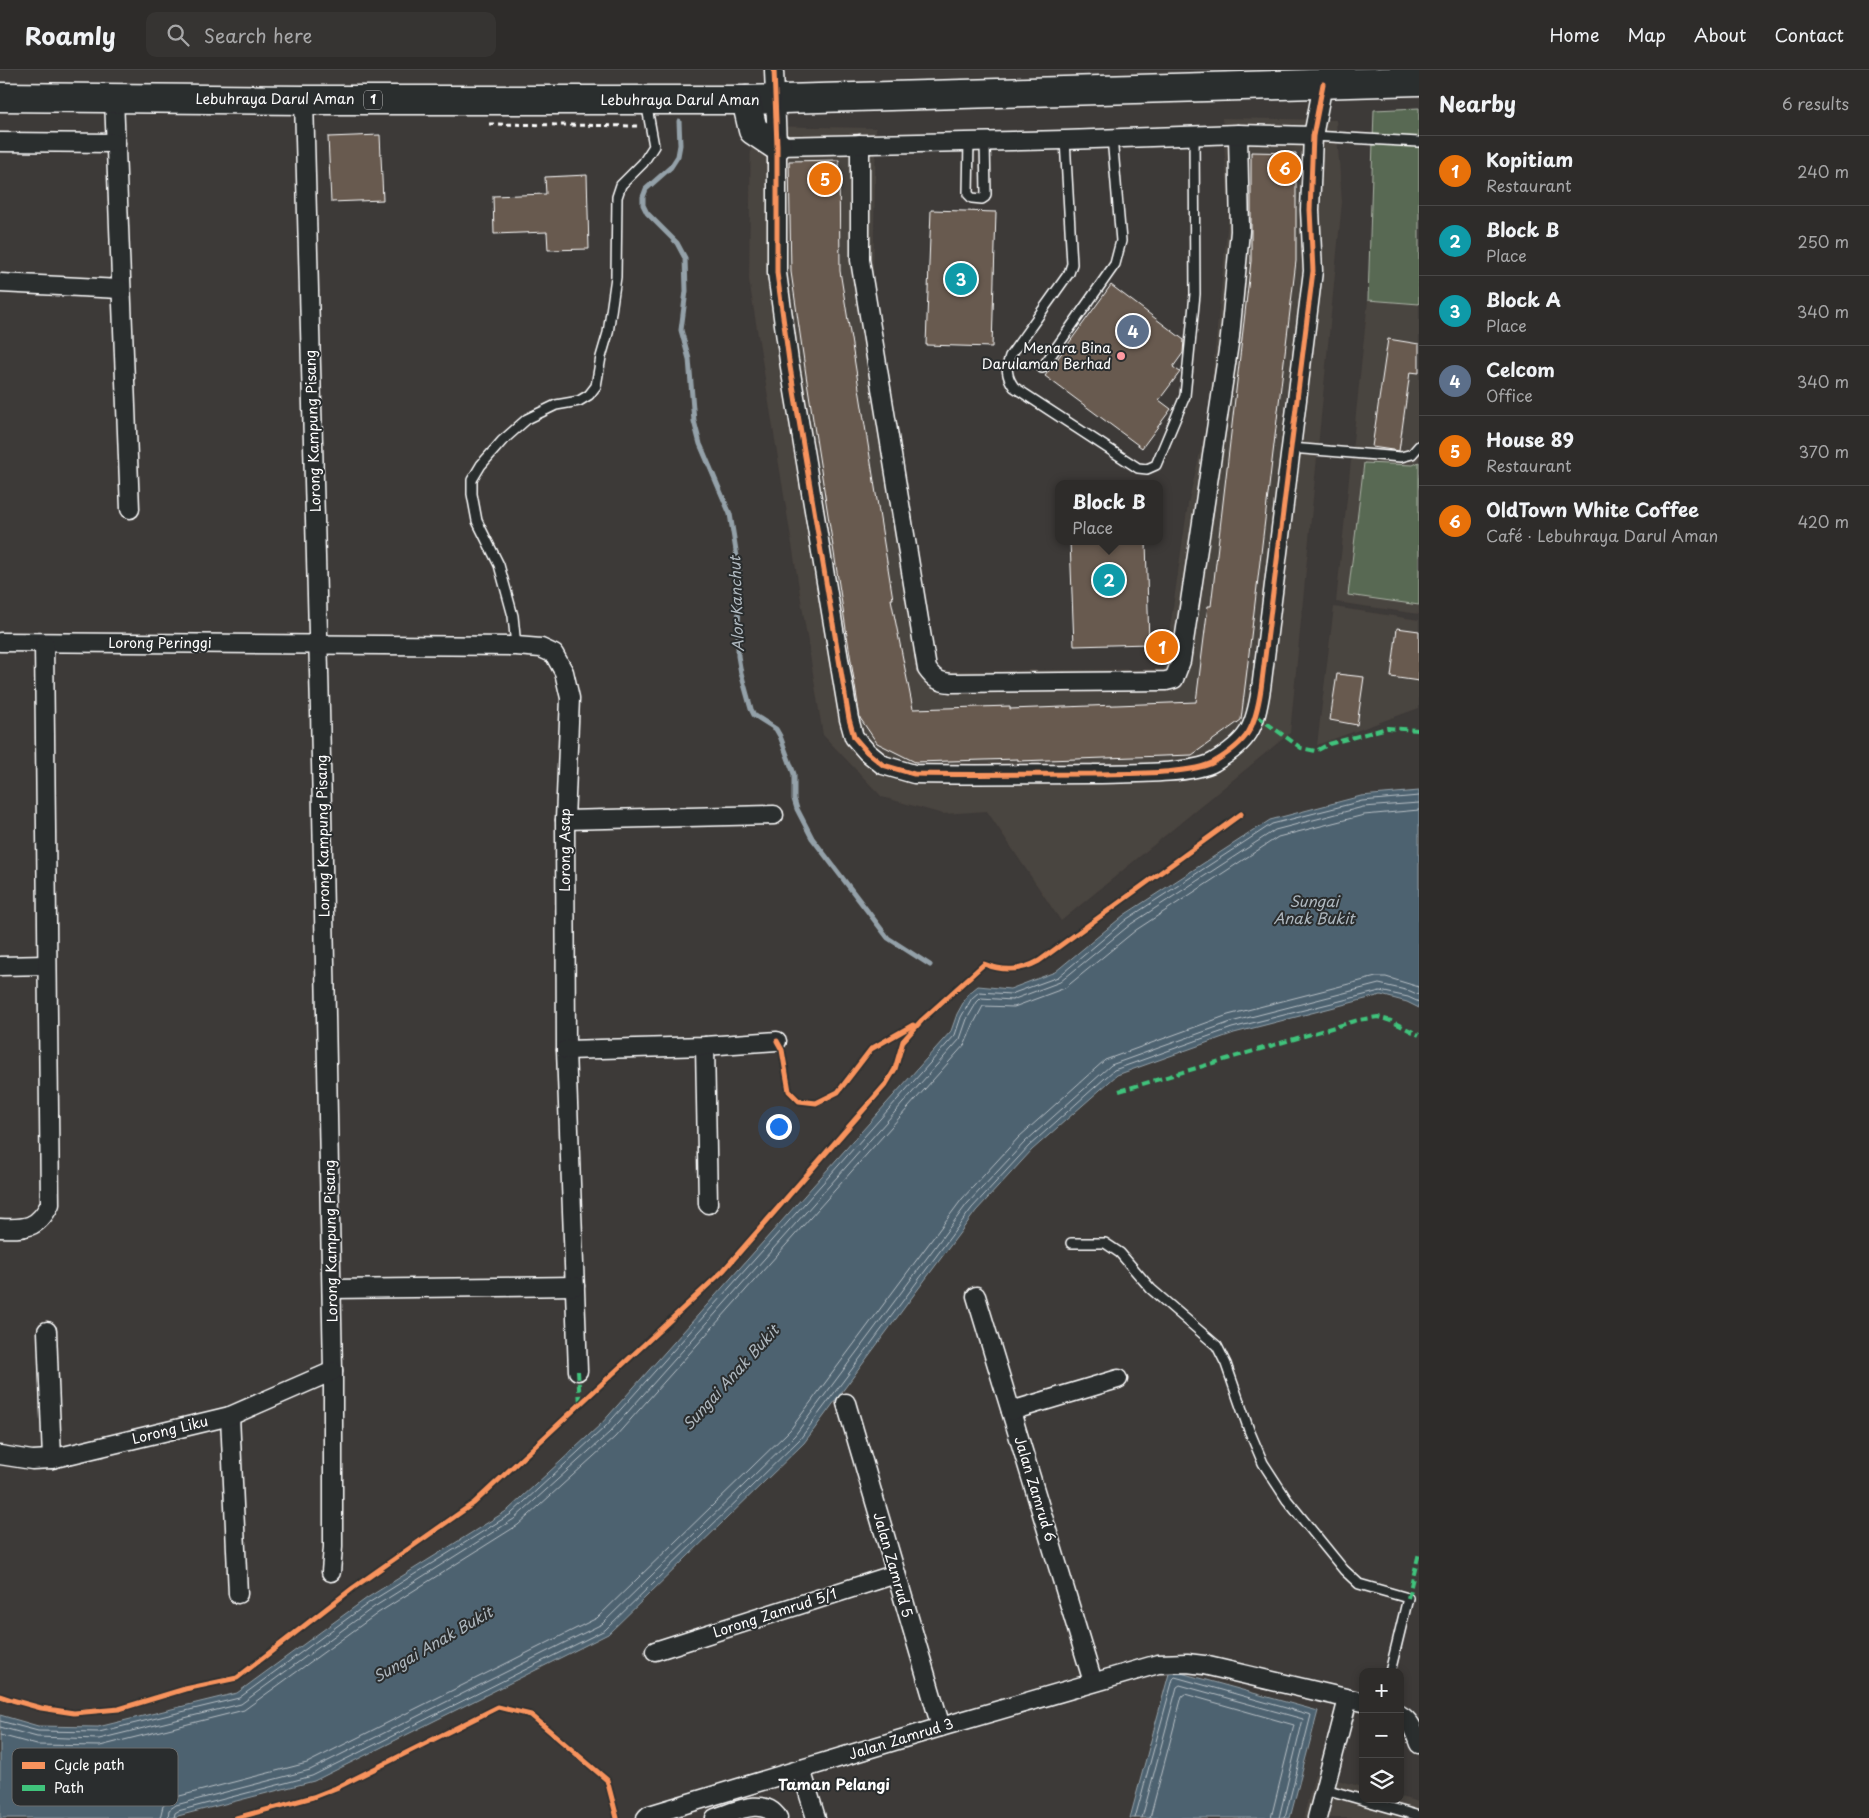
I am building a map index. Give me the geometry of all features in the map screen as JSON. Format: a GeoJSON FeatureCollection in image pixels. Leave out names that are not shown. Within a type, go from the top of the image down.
{"type":"FeatureCollection","features":[{"type":"Feature","properties":{"kind":"main road","name":"Lebuhraya Darul Aman"},"geometry":{"type":"LineString","coordinates":[[0,97],[304,100],[746,100],[1419,81]]}},
{"type":"Feature","properties":{"kind":"main road"},"geometry":{"type":"LineString","coordinates":[[746,100],[753,130],[777,146]]}},
{"type":"Feature","properties":{"kind":"street"},"geometry":{"type":"LineString","coordinates":[[774,70],[777,146],[777,273],[789,361],[847,709],[854,737],[867,752],[883,765],[914,774],[1131,773],[1190,769],[1212,763],[1249,735],[1257,716],[1263,680],[1313,271],[1310,210],[1313,136],[1323,84]]}},
{"type":"Feature","properties":{"kind":"street"},"geometry":{"type":"LineString","coordinates":[[114,98],[130,509]]}},
{"type":"Feature","properties":{"kind":"street","name":"Lorong Kampung Pisang"},"geometry":{"type":"LineString","coordinates":[[304,100],[319,643],[334,1371],[334,1547],[331,1572]]}},
{"type":"Feature","properties":{"kind":"street"},"geometry":{"type":"LineString","coordinates":[[777,146],[1238,134],[1313,136]]}},
{"type":"Feature","properties":{"kind":"street"},"geometry":{"type":"LineString","coordinates":[[860,144],[860,260],[928,669],[932,677],[951,684],[1166,681],[1174,679],[1181,661],[1230,337],[1240,232],[1238,134]]}},
{"type":"Feature","properties":{"kind":"street"},"geometry":{"type":"LineString","coordinates":[[0,142],[116,143]]}},
{"type":"Feature","properties":{"kind":"street"},"geometry":{"type":"LineString","coordinates":[[0,283],[120,289]]}},
{"type":"Feature","properties":{"kind":"street","name":"Lorong Peringgi"},"geometry":{"type":"LineString","coordinates":[[0,642],[319,643]]}},
{"type":"Feature","properties":{"kind":"street"},"geometry":{"type":"LineString","coordinates":[[0,1228],[18,1229],[34,1225],[44,1218],[50,1204],[44,643]]}},
{"type":"Feature","properties":{"kind":"street","name":"Lorong Asap"},"geometry":{"type":"LineString","coordinates":[[319,643],[541,648],[554,654],[560,661],[568,683],[570,698],[565,820],[566,1050],[578,1371]]}},
{"type":"Feature","properties":{"kind":"street"},"geometry":{"type":"LineString","coordinates":[[565,820],[774,814]]}},
{"type":"Feature","properties":{"kind":"street"},"geometry":{"type":"LineString","coordinates":[[0,966],[46,965]]}},
{"type":"Feature","properties":{"kind":"street"},"geometry":{"type":"LineString","coordinates":[[566,1050],[705,1046],[777,1041]]}},
{"type":"Feature","properties":{"kind":"street"},"geometry":{"type":"LineString","coordinates":[[705,1046],[708,1204]]}},
{"type":"Feature","properties":{"kind":"street"},"geometry":{"type":"LineString","coordinates":[[332,1289],[575,1286]]}},
{"type":"Feature","properties":{"kind":"street","name":"Jalan Zamrud 6"},"geometry":{"type":"LineString","coordinates":[[976,1296],[1094,1682]]}},
{"type":"Feature","properties":{"kind":"street"},"geometry":{"type":"LineString","coordinates":[[48,1332],[52,1459]]}},
{"type":"Feature","properties":{"kind":"street","name":"Lorong Liku"},"geometry":{"type":"LineString","coordinates":[[0,1455],[32,1460],[52,1459],[230,1416],[334,1371]]}},
{"type":"Feature","properties":{"kind":"street"},"geometry":{"type":"LineString","coordinates":[[1012,1411],[1118,1379]]}},
{"type":"Feature","properties":{"kind":"street","name":"Jalan Zamrud 5"},"geometry":{"type":"LineString","coordinates":[[846,1403],[941,1727]]}},
{"type":"Feature","properties":{"kind":"street"},"geometry":{"type":"LineString","coordinates":[[230,1416],[238,1594]]}},
{"type":"Feature","properties":{"kind":"street","name":"Lorong Zamrud 5/1"},"geometry":{"type":"LineString","coordinates":[[655,1651],[896,1574]]}},
{"type":"Feature","properties":{"kind":"street","name":"Jalan Zamrud 3"},"geometry":{"type":"LineString","coordinates":[[646,1818],[801,1769],[1158,1664],[1187,1662],[1204,1665],[1355,1700]]}},
{"type":"Feature","properties":{"kind":"street"},"geometry":{"type":"LineString","coordinates":[[1317,1818],[1355,1700]]}},
{"type":"Feature","properties":{"kind":"street"},"geometry":{"type":"LineString","coordinates":[[1404,1717],[1415,1731],[1419,1744]]}},
{"type":"Feature","properties":{"kind":"street"},"geometry":{"type":"LineString","coordinates":[[801,1769],[816,1818]]}},
{"type":"Feature","properties":{"kind":"street"},"geometry":{"type":"LineString","coordinates":[[715,1818],[762,1806],[776,1814],[778,1818]]}},
{"type":"Feature","properties":{"kind":"lane"},"geometry":{"type":"LineString","coordinates":[[516,646],[513,616],[499,565],[477,521],[472,494],[472,480],[481,465],[502,441],[527,419],[556,405],[579,401],[596,386],[601,357],[608,333],[616,276],[617,196],[621,185],[644,163],[654,146],[645,100]]}},
{"type":"Feature","properties":{"kind":"lane"},"geometry":{"type":"LineString","coordinates":[[1065,140],[1072,264],[1069,272],[1010,356],[1007,372],[1009,380],[1014,387],[1138,468],[1147,469],[1156,465],[1185,396],[1195,294],[1194,135]]}},
{"type":"Feature","properties":{"kind":"lane"},"geometry":{"type":"LineString","coordinates":[[1313,136],[1419,142]]}},
{"type":"Feature","properties":{"kind":"lane"},"geometry":{"type":"LineString","coordinates":[[1042,368],[1115,264],[1119,253],[1121,240],[1112,137]]}},
{"type":"Feature","properties":{"kind":"lane"},"geometry":{"type":"LineString","coordinates":[[977,141],[986,197],[982,199],[969,197],[977,141]]}},
{"type":"Feature","properties":{"kind":"lane"},"geometry":{"type":"LineString","coordinates":[[1291,448],[1401,457],[1412,454],[1419,446]]}},
{"type":"Feature","properties":{"kind":"lane"},"geometry":{"type":"LineString","coordinates":[[1071,1243],[1105,1243],[1120,1252],[1151,1289],[1216,1346],[1226,1364],[1249,1430],[1264,1463],[1287,1500],[1344,1570],[1359,1584],[1408,1598],[1391,1668]]}},
{"type":"Feature","properties":{"kind":"lane"},"geometry":{"type":"LineString","coordinates":[[1325,1789],[1419,1816]]}},
{"type":"Feature","properties":{"kind":"shaded area"},"geometry":{"type":"Polygon","coordinates":[[[1222,118],[1336,120],[1342,202],[1290,733],[1061,921],[987,811],[943,814],[882,797],[823,735],[749,280],[751,126],[876,128],[873,282],[936,671],[1164,669],[1188,504],[1208,419],[1229,210],[1222,118]]]}},
{"type":"Feature","properties":{"kind":"shaded area"},"geometry":{"type":"Polygon","coordinates":[[[1368,300],[1419,304],[1419,614],[1336,602],[1368,300]]]}},
{"type":"Feature","properties":{"kind":"shaded area"},"geometry":{"type":"Polygon","coordinates":[[[1334,607],[1419,620],[1419,708],[1317,745],[1334,607]]]}},
{"type":"Feature","properties":{"kind":"shaded area"},"geometry":{"type":"Polygon","coordinates":[[[1315,1774],[1359,1786],[1359,1803],[1404,1803],[1404,1798],[1419,1802],[1419,1818],[1303,1818],[1315,1774]]]}},
{"type":"Feature","properties":{"kind":"green space"},"geometry":{"type":"Polygon","coordinates":[[[1419,108],[1419,304],[1368,300],[1374,110],[1419,108]]]}},
{"type":"Feature","properties":{"kind":"green space"},"geometry":{"type":"Polygon","coordinates":[[[1419,462],[1419,605],[1348,595],[1364,463],[1413,465],[1419,462]]]}},
{"type":"Feature","properties":{"kind":"water","name":"Sungai Anak Bukit"},"geometry":{"type":"Polygon","coordinates":[[[1419,791],[1419,1008],[1407,1002],[1381,995],[1234,1033],[1117,1075],[1032,1150],[976,1211],[804,1443],[608,1634],[314,1781],[170,1818],[0,1818],[0,1715],[38,1726],[98,1727],[237,1693],[367,1598],[508,1510],[601,1424],[951,1031],[957,1014],[968,994],[978,986],[1010,989],[1055,972],[1124,915],[1270,820],[1361,796],[1419,791]]]}},
{"type":"Feature","properties":{"kind":"water"},"geometry":{"type":"Polygon","coordinates":[[[1170,1670],[1318,1711],[1290,1818],[1130,1818],[1170,1670]]]}},
{"type":"Feature","properties":{"kind":"building"},"geometry":{"type":"Polygon","coordinates":[[[380,135],[383,200],[331,202],[328,137],[380,135]]]}},
{"type":"Feature","properties":{"kind":"building"},"geometry":{"type":"Polygon","coordinates":[[[1251,152],[1296,153],[1296,261],[1241,720],[1192,755],[1018,761],[1018,759],[915,762],[877,743],[860,718],[806,375],[791,272],[789,161],[839,160],[840,271],[893,599],[891,599],[913,709],[1010,706],[1010,709],[1196,702],[1208,606],[1211,606],[1251,261],[1251,152]]]}},
{"type":"Feature","properties":{"kind":"building"},"geometry":{"type":"Polygon","coordinates":[[[587,175],[589,249],[548,250],[547,232],[494,234],[493,196],[546,194],[545,177],[587,175]]]}},
{"type":"Feature","properties":{"kind":"building"},"geometry":{"type":"Polygon","coordinates":[[[931,210],[996,212],[992,347],[926,345],[931,210]]]}},
{"type":"Feature","properties":{"kind":"building","name":"Menara Bina Darulaman Berhad"},"geometry":{"type":"Polygon","coordinates":[[[1111,285],[1184,340],[1183,353],[1173,367],[1180,372],[1159,400],[1171,409],[1142,448],[1045,376],[1111,285]]]}},
{"type":"Feature","properties":{"kind":"building"},"geometry":{"type":"Polygon","coordinates":[[[1388,339],[1419,344],[1419,373],[1410,372],[1399,451],[1372,447],[1388,339]]]}},
{"type":"Feature","properties":{"kind":"building"},"geometry":{"type":"Polygon","coordinates":[[[1070,545],[1146,545],[1149,644],[1074,646],[1070,545]]]}},
{"type":"Feature","properties":{"kind":"building"},"geometry":{"type":"Polygon","coordinates":[[[1397,628],[1419,631],[1419,681],[1391,677],[1397,628]]]}},
{"type":"Feature","properties":{"kind":"building"},"geometry":{"type":"Polygon","coordinates":[[[1337,674],[1364,677],[1357,725],[1330,720],[1337,674]]]}},
{"type":"Feature","properties":{"kind":"waterway","name":"Alor Kanchut"},"geometry":{"type":"LineString","coordinates":[[679,121],[680,145],[678,156],[671,167],[646,189],[643,205],[647,213],[677,243],[685,258],[686,291],[681,330],[689,359],[694,421],[700,444],[730,514],[739,569],[738,656],[751,709],[754,715],[776,729],[780,736],[794,774],[794,799],[797,809],[812,838],[888,938],[930,965]]}},
{"type":"Feature","properties":{"kind":"marked path"},"geometry":{"type":"LineString","coordinates":[[1257,716],[1301,748],[1316,751],[1329,744],[1387,728],[1419,730]]}},
{"type":"Feature","properties":{"kind":"marked path"},"geometry":{"type":"LineString","coordinates":[[1119,1091],[1358,1020],[1378,1017],[1391,1021],[1419,1035]]}},
{"type":"Feature","properties":{"kind":"marked path"},"geometry":{"type":"LineString","coordinates":[[578,1371],[580,1405]]}},
{"type":"Feature","properties":{"kind":"marked path"},"geometry":{"type":"LineString","coordinates":[[1408,1598],[1419,1553]]}},
{"type":"Feature","properties":{"kind":"cycle path"},"geometry":{"type":"LineString","coordinates":[[774,70],[777,146],[777,273],[789,361],[849,719],[854,737],[867,752],[883,765],[914,774],[1093,774],[1189,769],[1214,762],[1226,754],[1243,740],[1253,724],[1261,689],[1313,271],[1310,210],[1313,136],[1323,84]]}},
{"type":"Feature","properties":{"kind":"cycle path"},"geometry":{"type":"LineString","coordinates":[[0,1696],[41,1708],[74,1713],[119,1709],[185,1689],[237,1678],[353,1588],[474,1503],[723,1271],[886,1084],[895,1069],[903,1041],[922,1020],[984,964],[1012,969],[1026,967],[1039,961],[1241,814]]}},
{"type":"Feature","properties":{"kind":"cycle path"},"geometry":{"type":"LineString","coordinates":[[777,1041],[782,1050],[789,1091],[799,1101],[816,1103],[838,1092],[871,1049],[913,1025]]}},
{"type":"Feature","properties":{"kind":"cycle path"},"geometry":{"type":"LineString","coordinates":[[236,1818],[313,1797],[336,1788],[498,1707],[531,1715],[607,1780],[617,1818]]}},
{"type":"Feature","properties":{"kind":"place","name":"OldTown White Coffee"},"geometry":{"type":"Point","coordinates":[1285,168]}},
{"type":"Feature","properties":{"kind":"place","name":"House 89"},"geometry":{"type":"Point","coordinates":[825,179]}},
{"type":"Feature","properties":{"kind":"place","name":"Block A"},"geometry":{"type":"Point","coordinates":[961,279]}},
{"type":"Feature","properties":{"kind":"place","name":"Celcom"},"geometry":{"type":"Point","coordinates":[1133,331]}},
{"type":"Feature","properties":{"kind":"place","name":"Menara Bina Darulaman Berhad"},"geometry":{"type":"Point","coordinates":[1121,356]}},
{"type":"Feature","properties":{"kind":"place","name":"Block B"},"geometry":{"type":"Point","coordinates":[1109,580]}},
{"type":"Feature","properties":{"kind":"place","name":"Kopitiam"},"geometry":{"type":"Point","coordinates":[1162,647]}},
{"type":"Feature","properties":{"kind":"district","name":"Taman Pelangi"},"geometry":{"type":"Point","coordinates":[834,1785]}}]}
